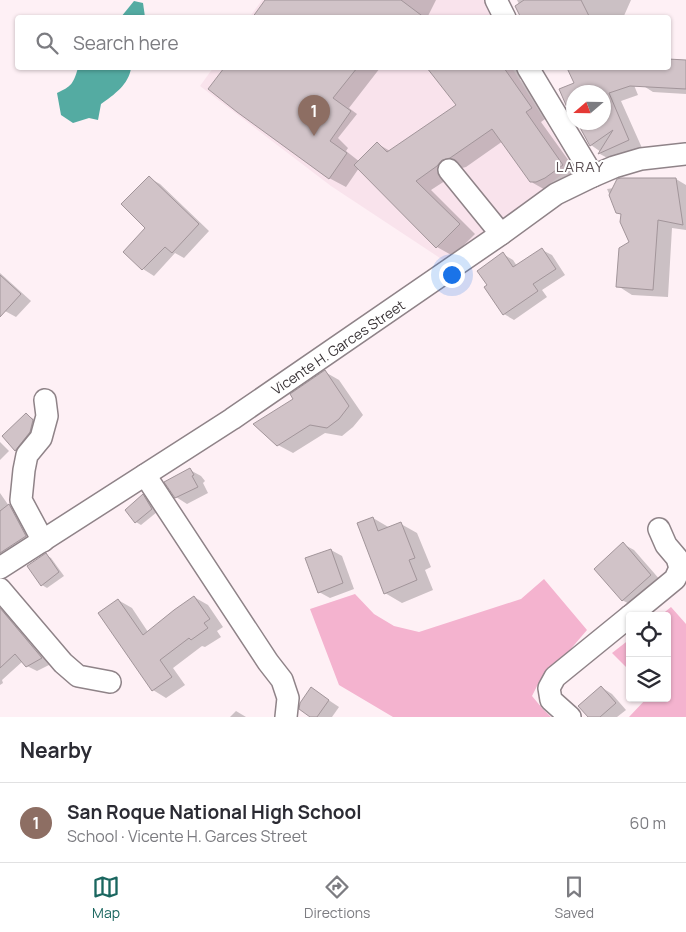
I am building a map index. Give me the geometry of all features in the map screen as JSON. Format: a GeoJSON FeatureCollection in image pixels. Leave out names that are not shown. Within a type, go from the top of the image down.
{"type":"FeatureCollection","features":[{"type":"Feature","properties":{"kind":"street"},"geometry":{"type":"LineString","coordinates":[[496,0],[504,15]]}},
{"type":"Feature","properties":{"kind":"street"},"geometry":{"type":"LineString","coordinates":[[529,70],[593,176]]}},
{"type":"Feature","properties":{"kind":"street","name":"Vicente H. Garces Street"},"geometry":{"type":"LineString","coordinates":[[0,568],[232,419],[556,194],[614,167],[640,159],[686,154]]}},
{"type":"Feature","properties":{"kind":"street"},"geometry":{"type":"LineString","coordinates":[[449,170],[501,234]]}},
{"type":"Feature","properties":{"kind":"street"},"geometry":{"type":"LineString","coordinates":[[43,541],[21,500],[27,454],[41,438],[47,416],[45,400]]}},
{"type":"Feature","properties":{"kind":"street"},"geometry":{"type":"LineString","coordinates":[[145,474],[268,662],[282,680],[288,698],[286,717]]}},
{"type":"Feature","properties":{"kind":"street"},"geometry":{"type":"LineString","coordinates":[[635,612],[675,579],[680,568],[677,558],[666,545],[659,529]]}},
{"type":"Feature","properties":{"kind":"street"},"geometry":{"type":"LineString","coordinates":[[0,589],[63,663],[78,676],[110,682]]}},
{"type":"Feature","properties":{"kind":"street"},"geometry":{"type":"LineString","coordinates":[[570,717],[551,700],[549,688],[556,677],[626,619]]}},
{"type":"Feature","properties":{"kind":"shaded area"},"geometry":{"type":"Polygon","coordinates":[[[262,0],[484,0],[491,15],[251,15],[262,0]]]}},
{"type":"Feature","properties":{"kind":"shaded area"},"geometry":{"type":"Polygon","coordinates":[[[134,1],[143,3],[145,15],[123,15],[134,1]]]}},
{"type":"Feature","properties":{"kind":"shaded area"},"geometry":{"type":"Polygon","coordinates":[[[77,70],[131,70],[124,84],[116,93],[101,104],[98,120],[89,118],[73,123],[61,115],[57,93],[71,84],[77,70]]]}},
{"type":"Feature","properties":{"kind":"shaded area"},"geometry":{"type":"Polygon","coordinates":[[[212,70],[513,70],[573,166],[446,262],[331,186],[200,86],[212,70]]]}},
{"type":"Feature","properties":{"kind":"shaded area"},"geometry":{"type":"Polygon","coordinates":[[[544,579],[587,630],[538,684],[532,696],[551,717],[393,717],[339,685],[310,609],[355,594],[374,614],[394,626],[419,632],[521,599],[544,579]]]}},
{"type":"Feature","properties":{"kind":"shaded area"},"geometry":{"type":"Polygon","coordinates":[[[671,607],[686,624],[686,717],[629,717],[643,702],[671,702],[671,612],[665,612],[671,607]]]}},
{"type":"Feature","properties":{"kind":"shaded area"},"geometry":{"type":"Polygon","coordinates":[[[626,642],[626,667],[612,653],[626,642]]]}},
{"type":"Feature","properties":{"kind":"building"},"geometry":{"type":"Polygon","coordinates":[[[265,0],[401,0],[421,15],[254,15],[265,0]]]}},
{"type":"Feature","properties":{"kind":"building"},"geometry":{"type":"Polygon","coordinates":[[[524,0],[581,0],[588,15],[520,15],[515,6],[524,0]]]}},
{"type":"Feature","properties":{"kind":"building"},"geometry":{"type":"Polygon","coordinates":[[[671,59],[686,60],[686,89],[630,86],[611,92],[611,85],[569,85],[574,83],[568,70],[671,70],[671,59]]]}},
{"type":"Feature","properties":{"kind":"building"},"geometry":{"type":"Polygon","coordinates":[[[222,70],[355,70],[333,98],[351,111],[330,141],[347,153],[329,179],[208,89],[222,70]]]}},
{"type":"Feature","properties":{"kind":"building"},"geometry":{"type":"Polygon","coordinates":[[[429,70],[505,70],[532,108],[526,112],[563,165],[545,178],[536,182],[530,182],[492,129],[450,158],[442,160],[437,166],[416,181],[460,224],[436,248],[354,165],[377,142],[387,152],[456,105],[429,70]]]}},
{"type":"Feature","properties":{"kind":"building"},"geometry":{"type":"Polygon","coordinates":[[[566,86],[566,105],[559,89],[566,86]]]}},
{"type":"Feature","properties":{"kind":"building"},"geometry":{"type":"Polygon","coordinates":[[[611,98],[629,140],[598,154],[613,130],[590,146],[581,130],[611,130],[611,98]]]}},
{"type":"Feature","properties":{"kind":"building"},"geometry":{"type":"Polygon","coordinates":[[[149,176],[199,224],[172,253],[165,247],[142,270],[123,252],[145,228],[121,204],[149,176]]]}},
{"type":"Feature","properties":{"kind":"building"},"geometry":{"type":"Polygon","coordinates":[[[676,178],[683,225],[658,220],[653,290],[616,287],[619,248],[629,242],[620,222],[621,214],[616,213],[609,195],[617,179],[676,178]]]}},
{"type":"Feature","properties":{"kind":"building"},"geometry":{"type":"Polygon","coordinates":[[[542,248],[556,269],[533,284],[538,291],[503,315],[484,287],[487,285],[477,271],[503,252],[513,267],[542,248]]]}},
{"type":"Feature","properties":{"kind":"building"},"geometry":{"type":"Polygon","coordinates":[[[0,275],[21,294],[0,317],[0,275]]]}},
{"type":"Feature","properties":{"kind":"building"},"geometry":{"type":"Polygon","coordinates":[[[325,370],[349,406],[339,419],[327,428],[310,425],[277,446],[253,424],[293,399],[290,394],[325,370]]]}},
{"type":"Feature","properties":{"kind":"building"},"geometry":{"type":"Polygon","coordinates":[[[26,413],[33,420],[30,432],[15,451],[2,436],[26,413]]]}},
{"type":"Feature","properties":{"kind":"building"},"geometry":{"type":"Polygon","coordinates":[[[190,468],[198,487],[175,498],[164,482],[190,468]]]}},
{"type":"Feature","properties":{"kind":"building"},"geometry":{"type":"Polygon","coordinates":[[[143,494],[152,509],[135,523],[125,510],[143,494]]]}},
{"type":"Feature","properties":{"kind":"building"},"geometry":{"type":"Polygon","coordinates":[[[9,504],[26,536],[0,553],[0,511],[9,504]]]}},
{"type":"Feature","properties":{"kind":"building"},"geometry":{"type":"Polygon","coordinates":[[[373,517],[378,531],[401,522],[415,558],[409,560],[417,580],[384,594],[357,523],[373,517]]]}},
{"type":"Feature","properties":{"kind":"building"},"geometry":{"type":"Polygon","coordinates":[[[623,542],[651,575],[622,601],[594,569],[623,542]]]}},
{"type":"Feature","properties":{"kind":"building"},"geometry":{"type":"Polygon","coordinates":[[[331,549],[343,583],[318,593],[305,558],[331,549]]]}},
{"type":"Feature","properties":{"kind":"building"},"geometry":{"type":"Polygon","coordinates":[[[46,553],[59,572],[41,586],[27,566],[46,553]]]}},
{"type":"Feature","properties":{"kind":"building"},"geometry":{"type":"Polygon","coordinates":[[[194,596],[210,619],[204,623],[208,628],[191,640],[189,638],[160,660],[172,677],[152,691],[98,613],[118,599],[143,635],[194,596]]]}},
{"type":"Feature","properties":{"kind":"building"},"geometry":{"type":"Polygon","coordinates":[[[0,608],[42,658],[26,667],[15,654],[0,668],[0,608]]]}},
{"type":"Feature","properties":{"kind":"building"},"geometry":{"type":"Polygon","coordinates":[[[601,686],[616,703],[600,717],[588,717],[578,706],[601,686]]]}},
{"type":"Feature","properties":{"kind":"building"},"geometry":{"type":"Polygon","coordinates":[[[311,687],[329,700],[317,717],[310,717],[299,709],[300,703],[311,687]]]}},
{"type":"Feature","properties":{"kind":"place","name":"San Roque National High School"},"geometry":{"type":"Point","coordinates":[314,136]}},
{"type":"Feature","properties":{"kind":"district","name":"LARAY"},"geometry":{"type":"Point","coordinates":[580,166]}}]}
